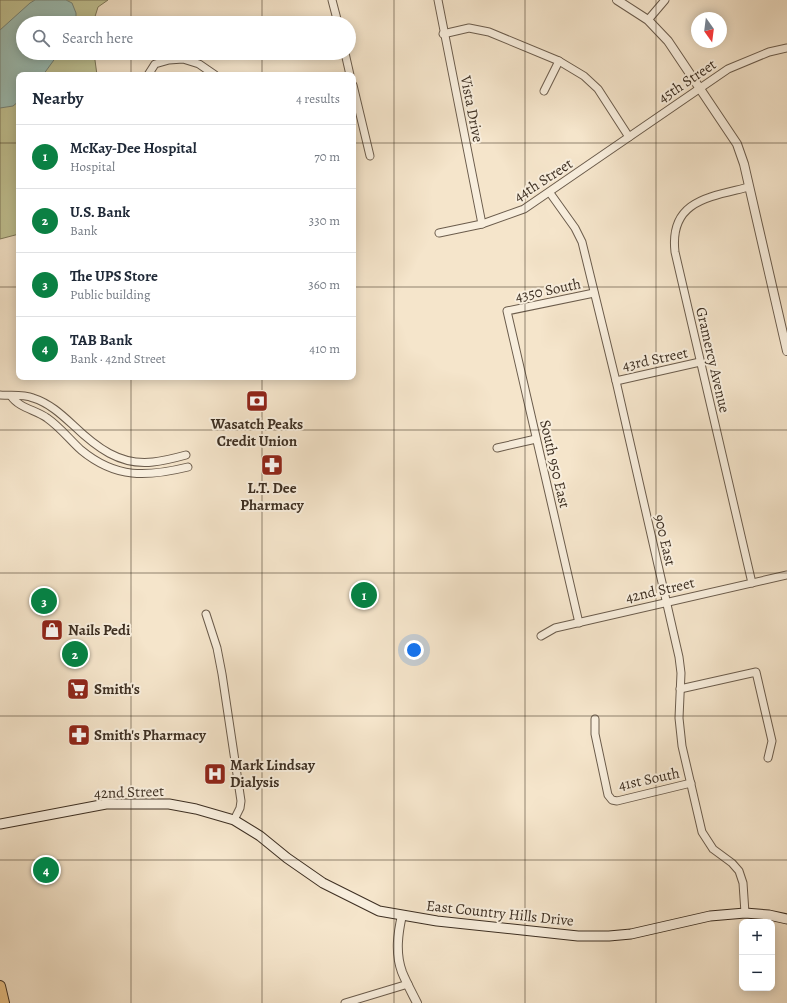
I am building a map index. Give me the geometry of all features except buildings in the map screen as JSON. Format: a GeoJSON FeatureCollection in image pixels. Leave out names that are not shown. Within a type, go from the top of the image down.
{"type":"FeatureCollection","features":[{"type":"Feature","properties":{"kind":"main road","name":"42nd Street"},"geometry":{"type":"LineString","coordinates":[[0,824],[106,804],[121,803],[169,804],[196,809],[234,820]]}},
{"type":"Feature","properties":{"kind":"main road","name":"East Country Hills Drive"},"geometry":{"type":"LineString","coordinates":[[234,820],[260,836],[323,884],[379,911],[437,921],[563,934],[609,936],[631,934],[710,916],[745,913],[769,915],[787,919]]}},
{"type":"Feature","properties":{"kind":"main road"},"geometry":{"type":"LineString","coordinates":[[0,986],[4,1003]]}},
{"type":"Feature","properties":{"kind":"street"},"geometry":{"type":"LineString","coordinates":[[332,0],[336,16]]}},
{"type":"Feature","properties":{"kind":"street","name":"Vista Drive"},"geometry":{"type":"LineString","coordinates":[[438,0],[443,34],[482,224]]}},
{"type":"Feature","properties":{"kind":"street"},"geometry":{"type":"LineString","coordinates":[[617,0],[648,20],[668,41],[737,144],[744,164],[787,351]]}},
{"type":"Feature","properties":{"kind":"street"},"geometry":{"type":"LineString","coordinates":[[648,20],[666,0]]}},
{"type":"Feature","properties":{"kind":"street"},"geometry":{"type":"LineString","coordinates":[[443,34],[469,28],[490,32],[559,62],[584,76],[598,89],[629,137]]}},
{"type":"Feature","properties":{"kind":"street","name":"45th Street"},"geometry":{"type":"LineString","coordinates":[[629,137],[728,69],[769,52],[787,48]]}},
{"type":"Feature","properties":{"kind":"street"},"geometry":{"type":"LineString","coordinates":[[150,72],[155,64],[169,60]]}},
{"type":"Feature","properties":{"kind":"street"},"geometry":{"type":"LineString","coordinates":[[186,60],[199,64],[211,72]]}},
{"type":"Feature","properties":{"kind":"street"},"geometry":{"type":"LineString","coordinates":[[347,60],[349,72]]}},
{"type":"Feature","properties":{"kind":"street"},"geometry":{"type":"LineString","coordinates":[[544,91],[559,62]]}},
{"type":"Feature","properties":{"kind":"street"},"geometry":{"type":"LineString","coordinates":[[356,106],[370,156]]}},
{"type":"Feature","properties":{"kind":"street","name":"44th Street"},"geometry":{"type":"LineString","coordinates":[[439,233],[482,224],[524,209],[550,193],[629,137]]}},
{"type":"Feature","properties":{"kind":"street","name":"Gramercy Avenue"},"geometry":{"type":"LineString","coordinates":[[749,188],[712,196],[691,206],[678,221],[674,232],[674,241],[675,252],[700,362],[752,583]]}},
{"type":"Feature","properties":{"kind":"street","name":"900 East"},"geometry":{"type":"LineString","coordinates":[[550,193],[575,228],[582,242],[616,381],[679,656],[679,718],[682,746],[702,832],[713,849],[732,863],[739,871],[743,883],[745,913]]}},
{"type":"Feature","properties":{"kind":"street","name":"4350 South"},"geometry":{"type":"LineString","coordinates":[[507,311],[594,293]]}},
{"type":"Feature","properties":{"kind":"street","name":"South 950 East"},"geometry":{"type":"LineString","coordinates":[[507,311],[579,623]]}},
{"type":"Feature","properties":{"kind":"street","name":"43rd Street"},"geometry":{"type":"LineString","coordinates":[[616,381],[700,362]]}},
{"type":"Feature","properties":{"kind":"street"},"geometry":{"type":"LineString","coordinates":[[0,395],[28,396],[42,402],[62,415],[94,444],[109,454],[123,459],[137,462],[152,462],[186,455]]}},
{"type":"Feature","properties":{"kind":"street"},"geometry":{"type":"LineString","coordinates":[[11,396],[17,403],[47,418],[86,453],[110,468],[127,473],[160,474],[188,467]]}},
{"type":"Feature","properties":{"kind":"street"},"geometry":{"type":"LineString","coordinates":[[497,448],[536,438]]}},
{"type":"Feature","properties":{"kind":"street","name":"42nd Street"},"geometry":{"type":"LineString","coordinates":[[541,636],[556,628],[787,575]]}},
{"type":"Feature","properties":{"kind":"street"},"geometry":{"type":"LineString","coordinates":[[206,614],[220,661],[241,801],[240,808],[234,820]]}},
{"type":"Feature","properties":{"kind":"street"},"geometry":{"type":"LineString","coordinates":[[680,689],[756,672],[772,741],[768,758]]}},
{"type":"Feature","properties":{"kind":"street","name":"41st South"},"geometry":{"type":"LineString","coordinates":[[595,719],[595,734],[608,795],[612,800],[617,801],[691,784]]}},
{"type":"Feature","properties":{"kind":"street"},"geometry":{"type":"LineString","coordinates":[[402,915],[399,929],[398,953],[402,972],[417,1003]]}},
{"type":"Feature","properties":{"kind":"street"},"geometry":{"type":"LineString","coordinates":[[345,1003],[408,984]]}},
{"type":"Feature","properties":{"kind":"green space"},"geometry":{"type":"Polygon","coordinates":[[[0,0],[108,0],[98,7],[95,16],[16,16],[16,60],[95,60],[97,72],[16,72],[16,235],[0,239],[0,0]]]}},
{"type":"Feature","properties":{"kind":"water"},"geometry":{"type":"Polygon","coordinates":[[[35,0],[66,0],[72,3],[76,16],[16,16],[16,60],[54,60],[45,72],[16,72],[16,104],[13,106],[0,108],[0,30],[30,3],[35,0]]]}},
{"type":"Feature","properties":{"kind":"place","name":"Wasatch Peaks Credit Union"},"geometry":{"type":"Point","coordinates":[257,401]}},
{"type":"Feature","properties":{"kind":"place","name":"L.T. Dee Pharmacy"},"geometry":{"type":"Point","coordinates":[272,465]}},
{"type":"Feature","properties":{"kind":"place","name":"McKay-Dee Hospital"},"geometry":{"type":"Point","coordinates":[364,595]}},
{"type":"Feature","properties":{"kind":"place","name":"The UPS Store"},"geometry":{"type":"Point","coordinates":[44,601]}},
{"type":"Feature","properties":{"kind":"place","name":"Nails Pedi"},"geometry":{"type":"Point","coordinates":[52,630]}},
{"type":"Feature","properties":{"kind":"place","name":"U.S. Bank"},"geometry":{"type":"Point","coordinates":[75,654]}},
{"type":"Feature","properties":{"kind":"place","name":"Smith's"},"geometry":{"type":"Point","coordinates":[78,689]}},
{"type":"Feature","properties":{"kind":"place","name":"Smith's Pharmacy"},"geometry":{"type":"Point","coordinates":[79,735]}},
{"type":"Feature","properties":{"kind":"place","name":"Mark Lindsay Dialysis"},"geometry":{"type":"Point","coordinates":[215,774]}},
{"type":"Feature","properties":{"kind":"place","name":"TAB Bank"},"geometry":{"type":"Point","coordinates":[46,870]}}]}
